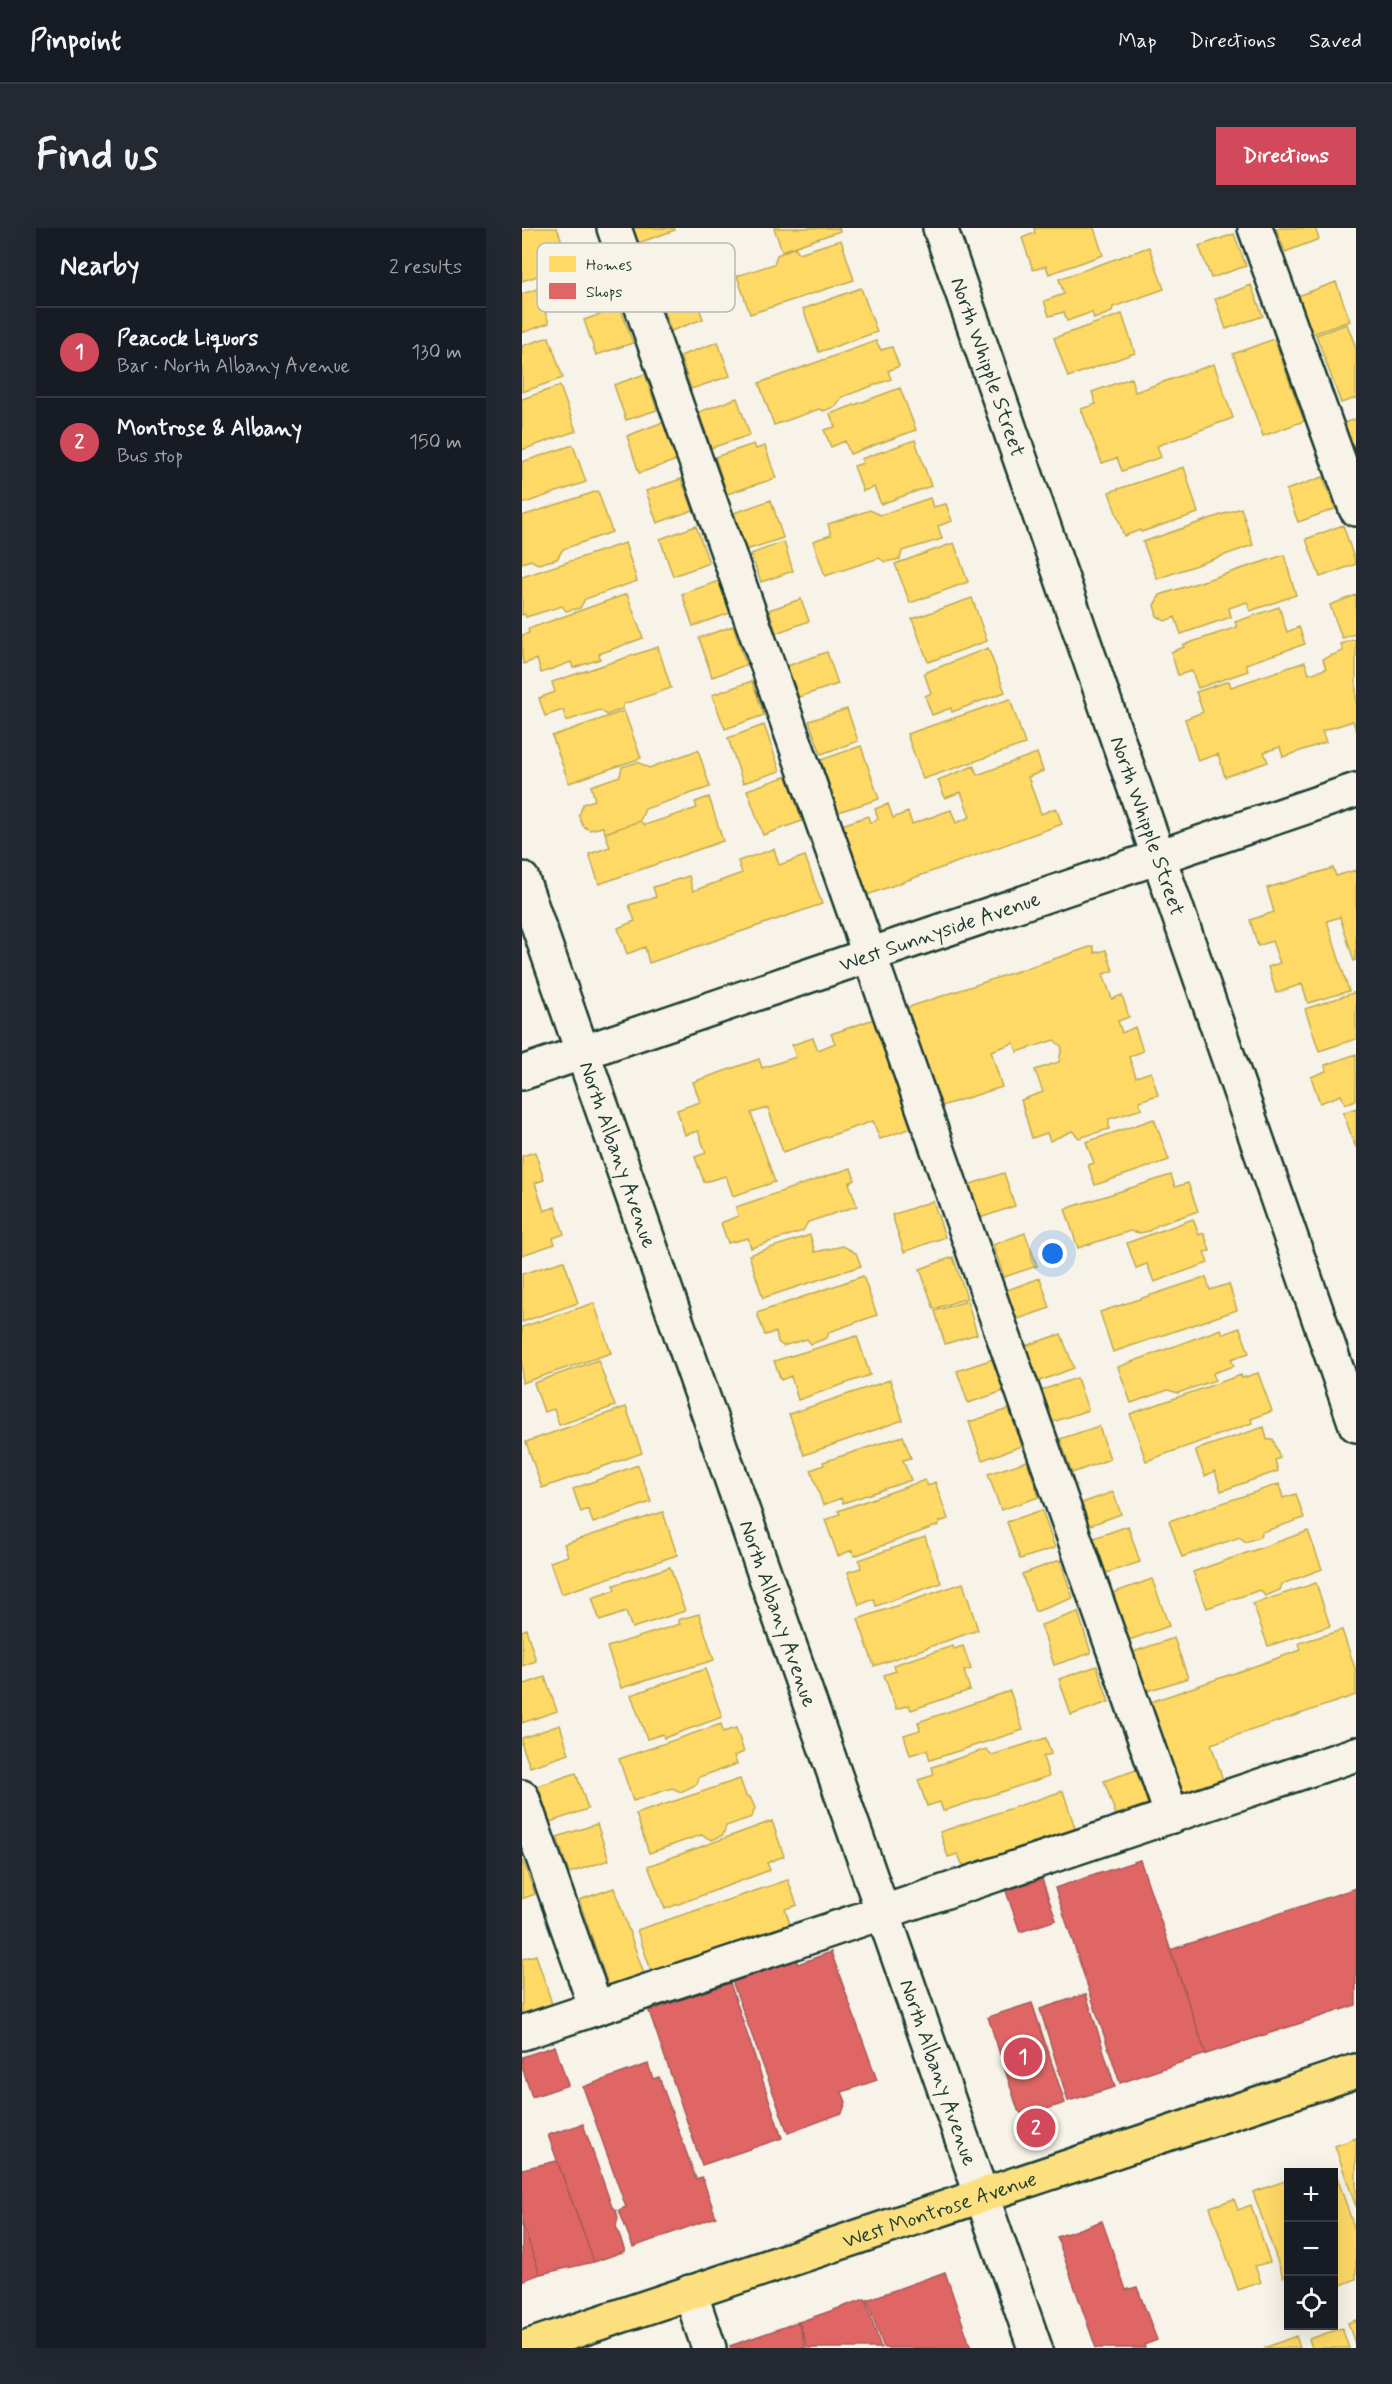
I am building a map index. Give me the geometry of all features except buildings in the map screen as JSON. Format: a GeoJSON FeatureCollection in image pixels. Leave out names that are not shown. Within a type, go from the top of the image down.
{"type":"FeatureCollection","features":[{"type":"Feature","properties":{"kind":"main road","name":"West Montrose Avenue"},"geometry":{"type":"LineString","coordinates":[[524,2348],[1356,2071]]}},
{"type":"Feature","properties":{"kind":"street"},"geometry":{"type":"LineString","coordinates":[[614,228],[619,243]]}},
{"type":"Feature","properties":{"kind":"street","name":"North Whipple Street"},"geometry":{"type":"LineString","coordinates":[[940,228],[1356,1425]]}},
{"type":"Feature","properties":{"kind":"street"},"geometry":{"type":"LineString","coordinates":[[1255,228],[1356,509]]}},
{"type":"Feature","properties":{"kind":"street"},"geometry":{"type":"LineString","coordinates":[[643,312],[1172,1816]]}},
{"type":"Feature","properties":{"kind":"street","name":"West Sunnyside Avenue"},"geometry":{"type":"LineString","coordinates":[[522,1072],[1356,790]]}},
{"type":"Feature","properties":{"kind":"street","name":"North Albany Avenue"},"geometry":{"type":"LineString","coordinates":[[522,879],[1035,2348]]}},
{"type":"Feature","properties":{"kind":"street"},"geometry":{"type":"LineString","coordinates":[[522,2033],[1356,1754]]}},
{"type":"Feature","properties":{"kind":"street"},"geometry":{"type":"LineString","coordinates":[[522,1797],[596,2008]]}},
{"type":"Feature","properties":{"kind":"street"},"geometry":{"type":"LineString","coordinates":[[690,2292],[709,2348]]}},
{"type":"Feature","properties":{"kind":"place","name":"Peacock Liquors"},"geometry":{"type":"Point","coordinates":[1023,2057]}},
{"type":"Feature","properties":{"kind":"place","name":"Montrose & Albany"},"geometry":{"type":"Point","coordinates":[1036,2128]}}]}
